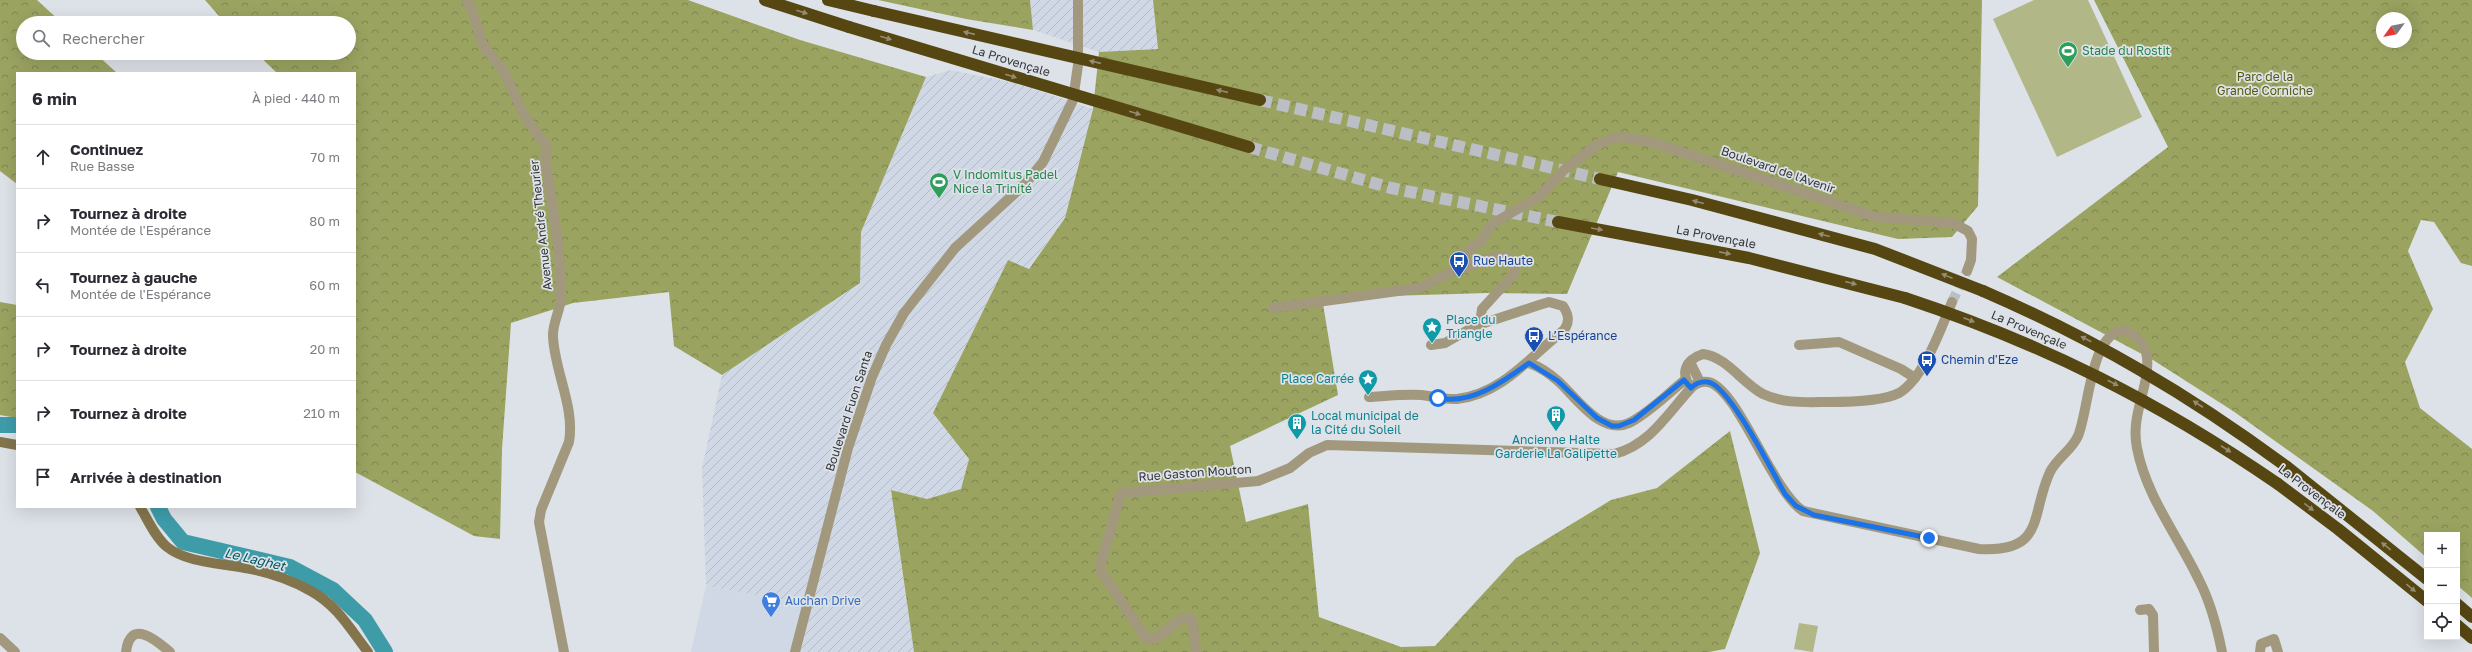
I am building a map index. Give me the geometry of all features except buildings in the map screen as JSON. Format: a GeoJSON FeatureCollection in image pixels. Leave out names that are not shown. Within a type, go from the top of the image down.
{"type":"FeatureCollection","features":[{"type":"Feature","properties":{"kind":"highway","name":"La Provençale"},"geometry":{"type":"LineString","coordinates":[[765,0],[849,27],[1249,147]]}},
{"type":"Feature","properties":{"kind":"highway","name":"La Provençale"},"geometry":{"type":"LineString","coordinates":[[828,0],[1260,100]]}},
{"type":"Feature","properties":{"kind":"highway","name":"La Provençale"},"geometry":{"type":"LineString","coordinates":[[1600,179],[1699,202],[1875,249],[1983,291],[2072,332],[2151,375],[2198,404],[2287,467],[2424,578]]}},
{"type":"Feature","properties":{"kind":"highway","name":"La Provençale"},"geometry":{"type":"LineString","coordinates":[[1558,222],[1749,258],[1906,298],[2000,332],[2092,372],[2177,419],[2278,484],[2338,529],[2424,599]]}},
{"type":"Feature","properties":{"kind":"highway"},"geometry":{"type":"LineString","coordinates":[[2460,607],[2472,617]]}},
{"type":"Feature","properties":{"kind":"highway"},"geometry":{"type":"LineString","coordinates":[[2460,628],[2472,638]]}},
{"type":"Feature","properties":{"kind":"main road"},"geometry":{"type":"LineString","coordinates":[[0,442],[16,445]]}},
{"type":"Feature","properties":{"kind":"main road"},"geometry":{"type":"LineString","coordinates":[[141,508],[160,539],[174,552],[194,559],[258,571],[295,583],[321,597],[336,609],[368,652]]}},
{"type":"Feature","properties":{"kind":"main road"},"geometry":{"type":"LineString","coordinates":[[360,642],[364,652]]}},
{"type":"Feature","properties":{"kind":"street","name":"Avenue André Theurier"},"geometry":{"type":"LineString","coordinates":[[466,0],[483,45],[504,72],[524,115],[547,147],[546,159],[560,265],[561,298],[553,336],[555,355],[565,392],[570,431],[568,442],[541,510],[539,522],[564,652]]}},
{"type":"Feature","properties":{"kind":"street","name":"Boulevard Fuon Santa"},"geometry":{"type":"LineString","coordinates":[[795,652],[848,448],[880,357],[904,313],[955,248],[1025,184],[1043,162],[1073,100],[1078,65],[1078,0]]}},
{"type":"Feature","properties":{"kind":"street","name":"Boulevard de l'Avenir"},"geometry":{"type":"LineString","coordinates":[[1465,268],[1463,255],[1481,241],[1492,224],[1540,196],[1564,170],[1597,145],[1612,138],[1623,137],[1652,142],[1876,217],[1953,223],[1968,231],[1972,239],[1971,260],[1967,270]]}},
{"type":"Feature","properties":{"kind":"street"},"geometry":{"type":"LineString","coordinates":[[1273,308],[1420,288],[1465,268],[1502,255],[1514,264],[1515,269],[1510,279],[1482,309],[1480,324]]}},
{"type":"Feature","properties":{"kind":"street"},"geometry":{"type":"LineString","coordinates":[[1369,397],[1421,395],[1446,400],[1471,396],[1509,377],[1529,363],[1568,325],[1567,312],[1563,306],[1549,302],[1480,324],[1445,343],[1431,345]]}},
{"type":"Feature","properties":{"kind":"street"},"geometry":{"type":"LineString","coordinates":[[1688,384],[1684,372],[1690,362],[1698,355],[1708,354],[1723,362],[1756,390],[1775,399],[1791,402],[1838,402],[1888,397],[1899,393],[1915,378],[1952,302]]}},
{"type":"Feature","properties":{"kind":"street"},"geometry":{"type":"LineString","coordinates":[[1529,363],[1558,381],[1597,418],[1612,426],[1619,426],[1634,420],[1688,384],[1708,382],[1714,385],[1731,403],[1785,494],[1803,511],[1915,536],[1992,550],[2013,546],[2028,536],[2032,531],[2051,470],[2078,435],[2083,411],[2102,345],[2106,338],[2116,331],[2130,332],[2140,341],[2148,359],[2135,424],[2137,452],[2152,491],[2207,597],[2215,617],[2222,652]]}},
{"type":"Feature","properties":{"kind":"street"},"geometry":{"type":"LineString","coordinates":[[1799,345],[1839,342],[1901,369],[1915,378]]}},
{"type":"Feature","properties":{"kind":"street"},"geometry":{"type":"LineString","coordinates":[[1690,362],[1700,382]]}},
{"type":"Feature","properties":{"kind":"street","name":"Rue Gaston Mouton"},"geometry":{"type":"LineString","coordinates":[[1196,652],[1192,620],[1189,617],[1181,619],[1155,639],[1146,638],[1101,571],[1101,563],[1121,493],[1258,481],[1290,468],[1309,453],[1327,445],[1614,454],[1633,448],[1650,435],[1688,384]]}},
{"type":"Feature","properties":{"kind":"street"},"geometry":{"type":"LineString","coordinates":[[2140,610],[2149,609],[2153,615],[2154,652]]}},
{"type":"Feature","properties":{"kind":"street"},"geometry":{"type":"LineString","coordinates":[[126,652],[129,640],[136,634],[142,634],[152,638],[170,652]]}},
{"type":"Feature","properties":{"kind":"street"},"geometry":{"type":"LineString","coordinates":[[0,638],[15,652]]}},
{"type":"Feature","properties":{"kind":"street"},"geometry":{"type":"LineString","coordinates":[[2260,652],[2261,644],[2269,639],[2274,639],[2278,652]]}},
{"type":"Feature","properties":{"kind":"shaded area"},"geometry":{"type":"Polygon","coordinates":[[[1030,0],[1153,0],[1158,49],[1099,52],[1033,30],[1030,0]]]}},
{"type":"Feature","properties":{"kind":"shaded area"},"geometry":{"type":"Polygon","coordinates":[[[951,70],[1019,84],[1093,109],[1065,218],[1028,269],[1008,260],[933,413],[969,459],[961,489],[927,499],[891,490],[914,652],[801,652],[812,605],[706,586],[702,468],[722,375],[860,283],[861,232],[926,77],[951,70]]]}},
{"type":"Feature","properties":{"kind":"shaded area"},"geometry":{"type":"Polygon","coordinates":[[[706,586],[812,605],[801,652],[691,652],[706,586]]]}},
{"type":"Feature","properties":{"kind":"green space"},"geometry":{"type":"Polygon","coordinates":[[[0,0],[37,0],[54,16],[16,16],[16,60],[103,60],[116,72],[16,72],[16,183],[0,171],[0,0]]]}},
{"type":"Feature","properties":{"kind":"green space"},"geometry":{"type":"Polygon","coordinates":[[[205,0],[688,0],[800,40],[926,77],[861,232],[860,283],[722,375],[674,346],[669,292],[573,303],[511,323],[502,449],[500,539],[474,536],[356,473],[356,72],[276,72],[263,60],[356,60],[356,16],[219,16],[205,0]]]}},
{"type":"Feature","properties":{"kind":"green space"},"geometry":{"type":"Polygon","coordinates":[[[878,0],[1030,0],[1033,30],[966,19],[878,0]]]}},
{"type":"Feature","properties":{"kind":"green space"},"geometry":{"type":"Polygon","coordinates":[[[1153,0],[1982,0],[1978,206],[1952,237],[1898,239],[1618,172],[1567,294],[1488,293],[1322,298],[1338,395],[1230,446],[1246,522],[1308,504],[1319,617],[1401,647],[1435,646],[1516,558],[1611,500],[1657,488],[1730,431],[1760,553],[1725,649],[1709,652],[914,652],[891,490],[927,499],[961,489],[969,459],[933,413],[1008,260],[1029,269],[1065,218],[1093,109],[1099,52],[1158,49],[1153,0]]]}},
{"type":"Feature","properties":{"kind":"green space","name":"Stade du Rostit"},"geometry":{"type":"Polygon","coordinates":[[[2034,0],[2088,0],[2142,117],[2057,157],[1993,19],[2034,0]]]}},
{"type":"Feature","properties":{"kind":"green space","name":"Parc de la Grande Corniche"},"geometry":{"type":"Polygon","coordinates":[[[2094,0],[2472,0],[2472,266],[2461,263],[2434,222],[2421,220],[2408,251],[2433,309],[2405,362],[2420,408],[2472,449],[2472,598],[2460,588],[2460,532],[2424,532],[2424,555],[2373,511],[2233,411],[2153,360],[1997,277],[2168,147],[2094,0]]]}},
{"type":"Feature","properties":{"kind":"green space"},"geometry":{"type":"Polygon","coordinates":[[[0,302],[16,305],[16,418],[0,415],[0,302]]]}},
{"type":"Feature","properties":{"kind":"green space"},"geometry":{"type":"Polygon","coordinates":[[[1799,623],[1818,626],[1813,652],[1794,649],[1799,623]]]}},
{"type":"Feature","properties":{"kind":"waterway","name":"Le Laghet"},"geometry":{"type":"LineString","coordinates":[[0,425],[16,425]]}},
{"type":"Feature","properties":{"kind":"waterway","name":"Le Laghet"},"geometry":{"type":"LineString","coordinates":[[158,508],[164,519],[183,542],[290,567],[333,590],[365,620],[385,652]]}},
{"type":"Feature","properties":{"kind":"tunnel"},"geometry":{"type":"LineString","coordinates":[[1260,100],[1600,179]]}},
{"type":"Feature","properties":{"kind":"tunnel"},"geometry":{"type":"LineString","coordinates":[[1249,147],[1391,188],[1558,222]]}},
{"type":"Feature","properties":{"kind":"tunnel"},"geometry":{"type":"LineString","coordinates":[[1952,302],[1967,271]]}},
{"type":"Feature","properties":{"kind":"place","name":"Stade du Rostit"},"geometry":{"type":"Point","coordinates":[2068,68]}},
{"type":"Feature","properties":{"kind":"place","name":"V Indomitus Padel Nice la Trinité"},"geometry":{"type":"Point","coordinates":[939,199]}},
{"type":"Feature","properties":{"kind":"place","name":"Rue Haute"},"geometry":{"type":"Point","coordinates":[1459,278]}},
{"type":"Feature","properties":{"kind":"place","name":"Place du Triangle"},"geometry":{"type":"Point","coordinates":[1432,344]}},
{"type":"Feature","properties":{"kind":"place","name":"L’Espérance"},"geometry":{"type":"Point","coordinates":[1534,353]}},
{"type":"Feature","properties":{"kind":"place","name":"Chemin d'Eze"},"geometry":{"type":"Point","coordinates":[1927,377]}},
{"type":"Feature","properties":{"kind":"place","name":"Place Carrée"},"geometry":{"type":"Point","coordinates":[1368,396]}},
{"type":"Feature","properties":{"kind":"place","name":"Ancienne Halte Garderie La Galipette"},"geometry":{"type":"Point","coordinates":[1556,432]}},
{"type":"Feature","properties":{"kind":"place","name":"Local municipal de la Cité du Soleil"},"geometry":{"type":"Point","coordinates":[1297,440]}},
{"type":"Feature","properties":{"kind":"place","name":"Auchan Drive"},"geometry":{"type":"Point","coordinates":[771,618]}},
{"type":"Feature","properties":{"kind":"route"},"geometry":{"type":"LineString","coordinates":[[1438,398],[1446,400],[1471,396],[1509,377],[1529,363],[1546,371],[1604,423],[1612,426],[1619,426],[1628,424],[1634,420],[1684,380],[1691,388],[1697,383],[1708,382],[1722,391],[1731,403],[1741,417],[1785,494],[1803,511],[1814,515],[1929,538]]}}]}
